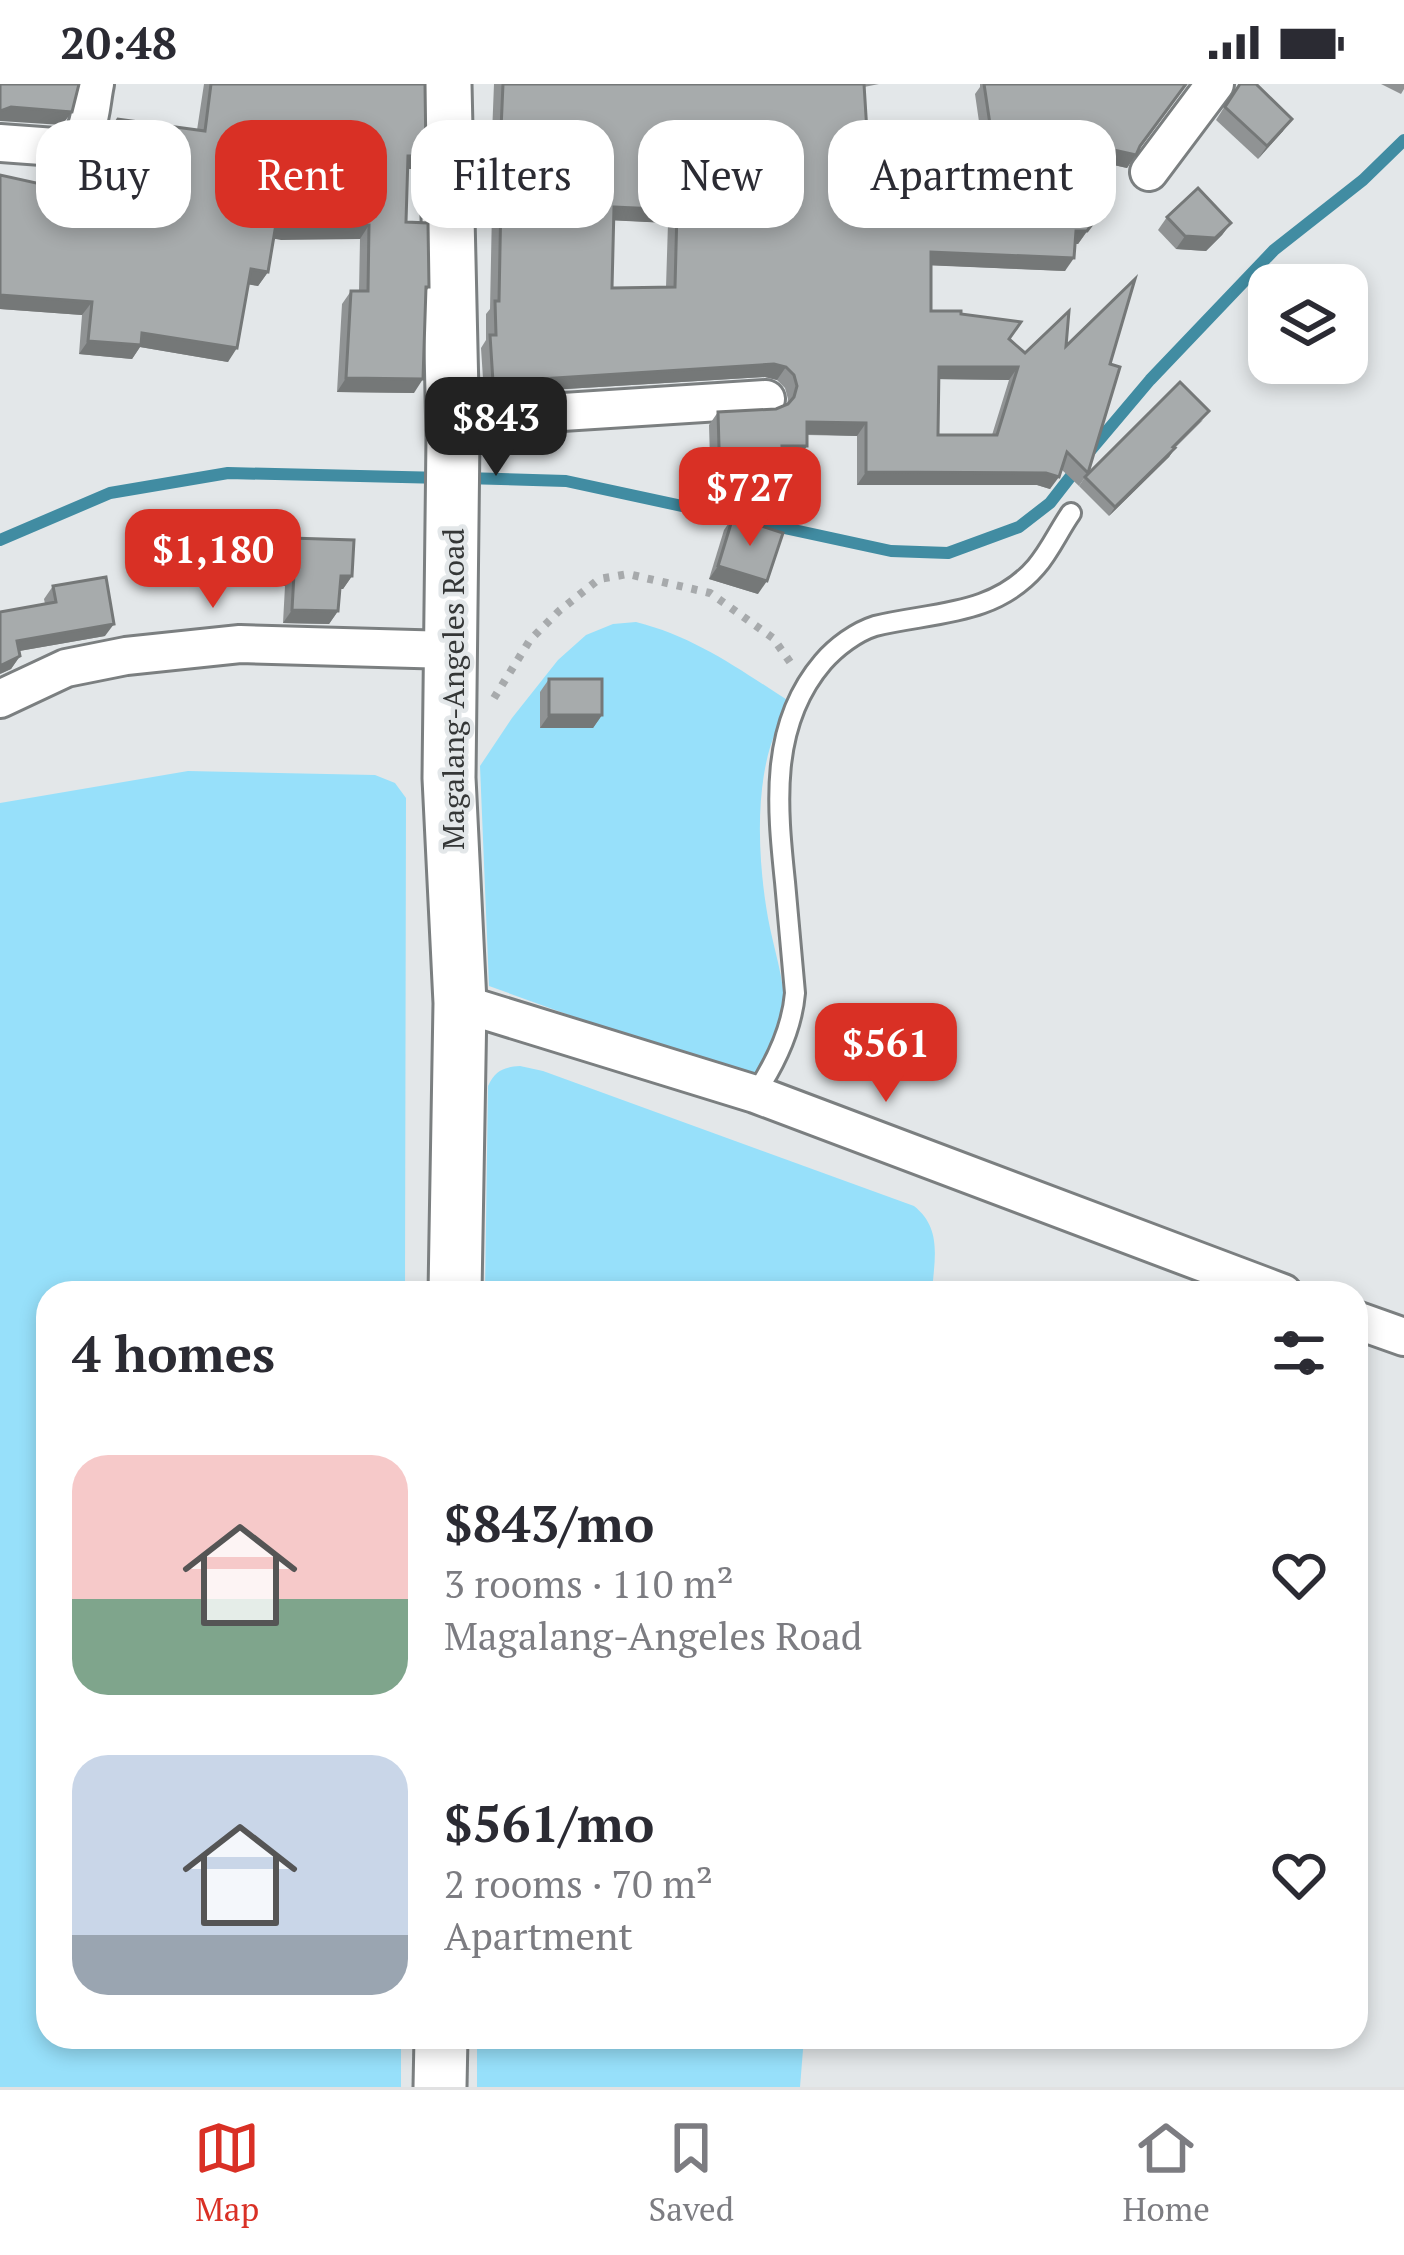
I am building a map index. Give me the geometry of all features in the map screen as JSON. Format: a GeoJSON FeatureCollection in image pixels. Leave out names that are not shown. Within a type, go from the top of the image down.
{"type":"FeatureCollection","features":[{"type":"Feature","properties":{"kind":"main road","name":"Magalang-Angeles Road"},"geometry":{"type":"LineString","coordinates":[[445,84],[453,428],[449,778],[460,1004],[454,1281]]}},
{"type":"Feature","properties":{"kind":"main road"},"geometry":{"type":"LineString","coordinates":[[440,2049],[440,2087]]}},
{"type":"Feature","properties":{"kind":"street"},"geometry":{"type":"LineString","coordinates":[[0,143],[69,148],[78,144],[85,138],[94,84]]}},
{"type":"Feature","properties":{"kind":"street"},"geometry":{"type":"LineString","coordinates":[[1149,172],[1215,84]]}},
{"type":"Feature","properties":{"kind":"street"},"geometry":{"type":"LineString","coordinates":[[453,428],[766,399]]}},
{"type":"Feature","properties":{"kind":"street"},"geometry":{"type":"LineString","coordinates":[[0,699],[65,668],[126,656],[240,644],[450,650]]}},
{"type":"Feature","properties":{"kind":"street"},"geometry":{"type":"LineString","coordinates":[[460,1004],[755,1094],[1251,1281]]}},
{"type":"Feature","properties":{"kind":"street"},"geometry":{"type":"LineString","coordinates":[[1368,1324],[1404,1337]]}},
{"type":"Feature","properties":{"kind":"lane"},"geometry":{"type":"LineString","coordinates":[[755,1094],[769,1073],[793,1014],[778,812],[781,755],[806,684],[833,650],[868,628],[975,608],[1018,585],[1037,566],[1071,512]]}},
{"type":"Feature","properties":{"kind":"path"},"geometry":{"type":"LineString","coordinates":[[492,702],[530,640],[559,611],[599,579],[628,574],[710,593],[773,638],[806,684]]}},
{"type":"Feature","properties":{"kind":"shaded area"},"geometry":{"type":"Polygon","coordinates":[[[636,622],[698,646],[792,703],[769,750],[760,807],[764,893],[782,981],[784,1019],[771,1054],[746,1079],[489,986],[480,766],[558,660],[586,635],[613,624],[636,622]]]}},
{"type":"Feature","properties":{"kind":"shaded area"},"geometry":{"type":"Polygon","coordinates":[[[188,771],[375,775],[395,783],[406,798],[405,1281],[36,1281],[36,2049],[401,2049],[401,2087],[0,2087],[0,803],[188,771]]]}},
{"type":"Feature","properties":{"kind":"shaded area"},"geometry":{"type":"Polygon","coordinates":[[[509,1067],[543,1071],[914,1206],[933,1235],[933,1281],[485,1281],[488,1086],[509,1067]]]}},
{"type":"Feature","properties":{"kind":"shaded area"},"geometry":{"type":"Polygon","coordinates":[[[477,2049],[803,2049],[800,2087],[477,2087],[477,2049]]]}},
{"type":"Feature","properties":{"kind":"building"},"geometry":{"type":"Polygon","coordinates":[[[0,84],[79,84],[72,112],[11,107],[0,111],[0,84]]]}},
{"type":"Feature","properties":{"kind":"building"},"geometry":{"type":"Polygon","coordinates":[[[211,84],[425,84],[426,120],[411,120],[406,222],[411,222],[411,228],[428,228],[423,379],[346,378],[351,291],[368,291],[369,228],[387,228],[387,120],[215,120],[215,228],[275,228],[268,272],[251,269],[237,348],[142,333],[141,345],[88,341],[92,302],[0,295],[0,175],[36,183],[36,228],[191,228],[191,129],[205,131],[211,84]]]}},
{"type":"Feature","properties":{"kind":"building"},"geometry":{"type":"Polygon","coordinates":[[[503,84],[864,84],[866,120],[828,120],[828,228],[1089,228],[1076,231],[1074,258],[931,252],[931,311],[961,311],[1021,322],[1009,339],[1025,353],[1069,311],[1066,346],[1135,279],[1110,364],[1120,367],[1088,473],[1067,452],[1059,477],[1046,473],[866,472],[866,423],[807,422],[807,446],[782,446],[783,480],[720,482],[718,412],[776,409],[788,404],[797,386],[786,367],[774,364],[493,382],[490,335],[496,335],[495,301],[499,301],[500,228],[613,228],[612,288],[675,287],[677,228],[804,228],[804,120],[638,120],[638,208],[614,207],[614,120],[501,120],[503,84]],[[939,367],[938,435],[997,435],[1018,367],[939,367]]]}},
{"type":"Feature","properties":{"kind":"building"},"geometry":{"type":"Polygon","coordinates":[[[984,84],[1186,84],[1136,155],[1116,150],[1116,120],[989,120],[984,84]]]}},
{"type":"Feature","properties":{"kind":"building"},"geometry":{"type":"Polygon","coordinates":[[[1240,84],[1256,84],[1292,119],[1267,146],[1225,107],[1240,84]]]}},
{"type":"Feature","properties":{"kind":"building"},"geometry":{"type":"Polygon","coordinates":[[[1198,188],[1231,223],[1215,238],[1185,236],[1167,217],[1198,188]]]}},
{"type":"Feature","properties":{"kind":"building"},"geometry":{"type":"Polygon","coordinates":[[[1180,382],[1209,411],[1115,507],[1085,477],[1180,382]]]}},
{"type":"Feature","properties":{"kind":"building"},"geometry":{"type":"Polygon","coordinates":[[[733,517],[783,533],[767,581],[718,566],[733,517]]]}},
{"type":"Feature","properties":{"kind":"building"},"geometry":{"type":"Polygon","coordinates":[[[290,538],[354,540],[352,576],[341,576],[338,611],[292,610],[290,538]]]}},
{"type":"Feature","properties":{"kind":"building"},"geometry":{"type":"Polygon","coordinates":[[[106,577],[114,624],[17,641],[20,656],[0,666],[0,612],[56,602],[53,586],[106,577]]]}},
{"type":"Feature","properties":{"kind":"building"},"geometry":{"type":"Polygon","coordinates":[[[549,679],[602,679],[602,715],[549,715],[549,679]]]}},
{"type":"Feature","properties":{"kind":"waterway"},"geometry":{"type":"LineString","coordinates":[[1090,451],[1150,380],[1274,250],[1363,180],[1404,140]]}},
{"type":"Feature","properties":{"kind":"waterway"},"geometry":{"type":"LineString","coordinates":[[464,478],[566,481],[891,551],[948,553],[1019,527],[1050,503],[1078,467]]}},
{"type":"Feature","properties":{"kind":"waterway"},"geometry":{"type":"LineString","coordinates":[[0,540],[110,493],[228,473],[444,478]]}}]}
